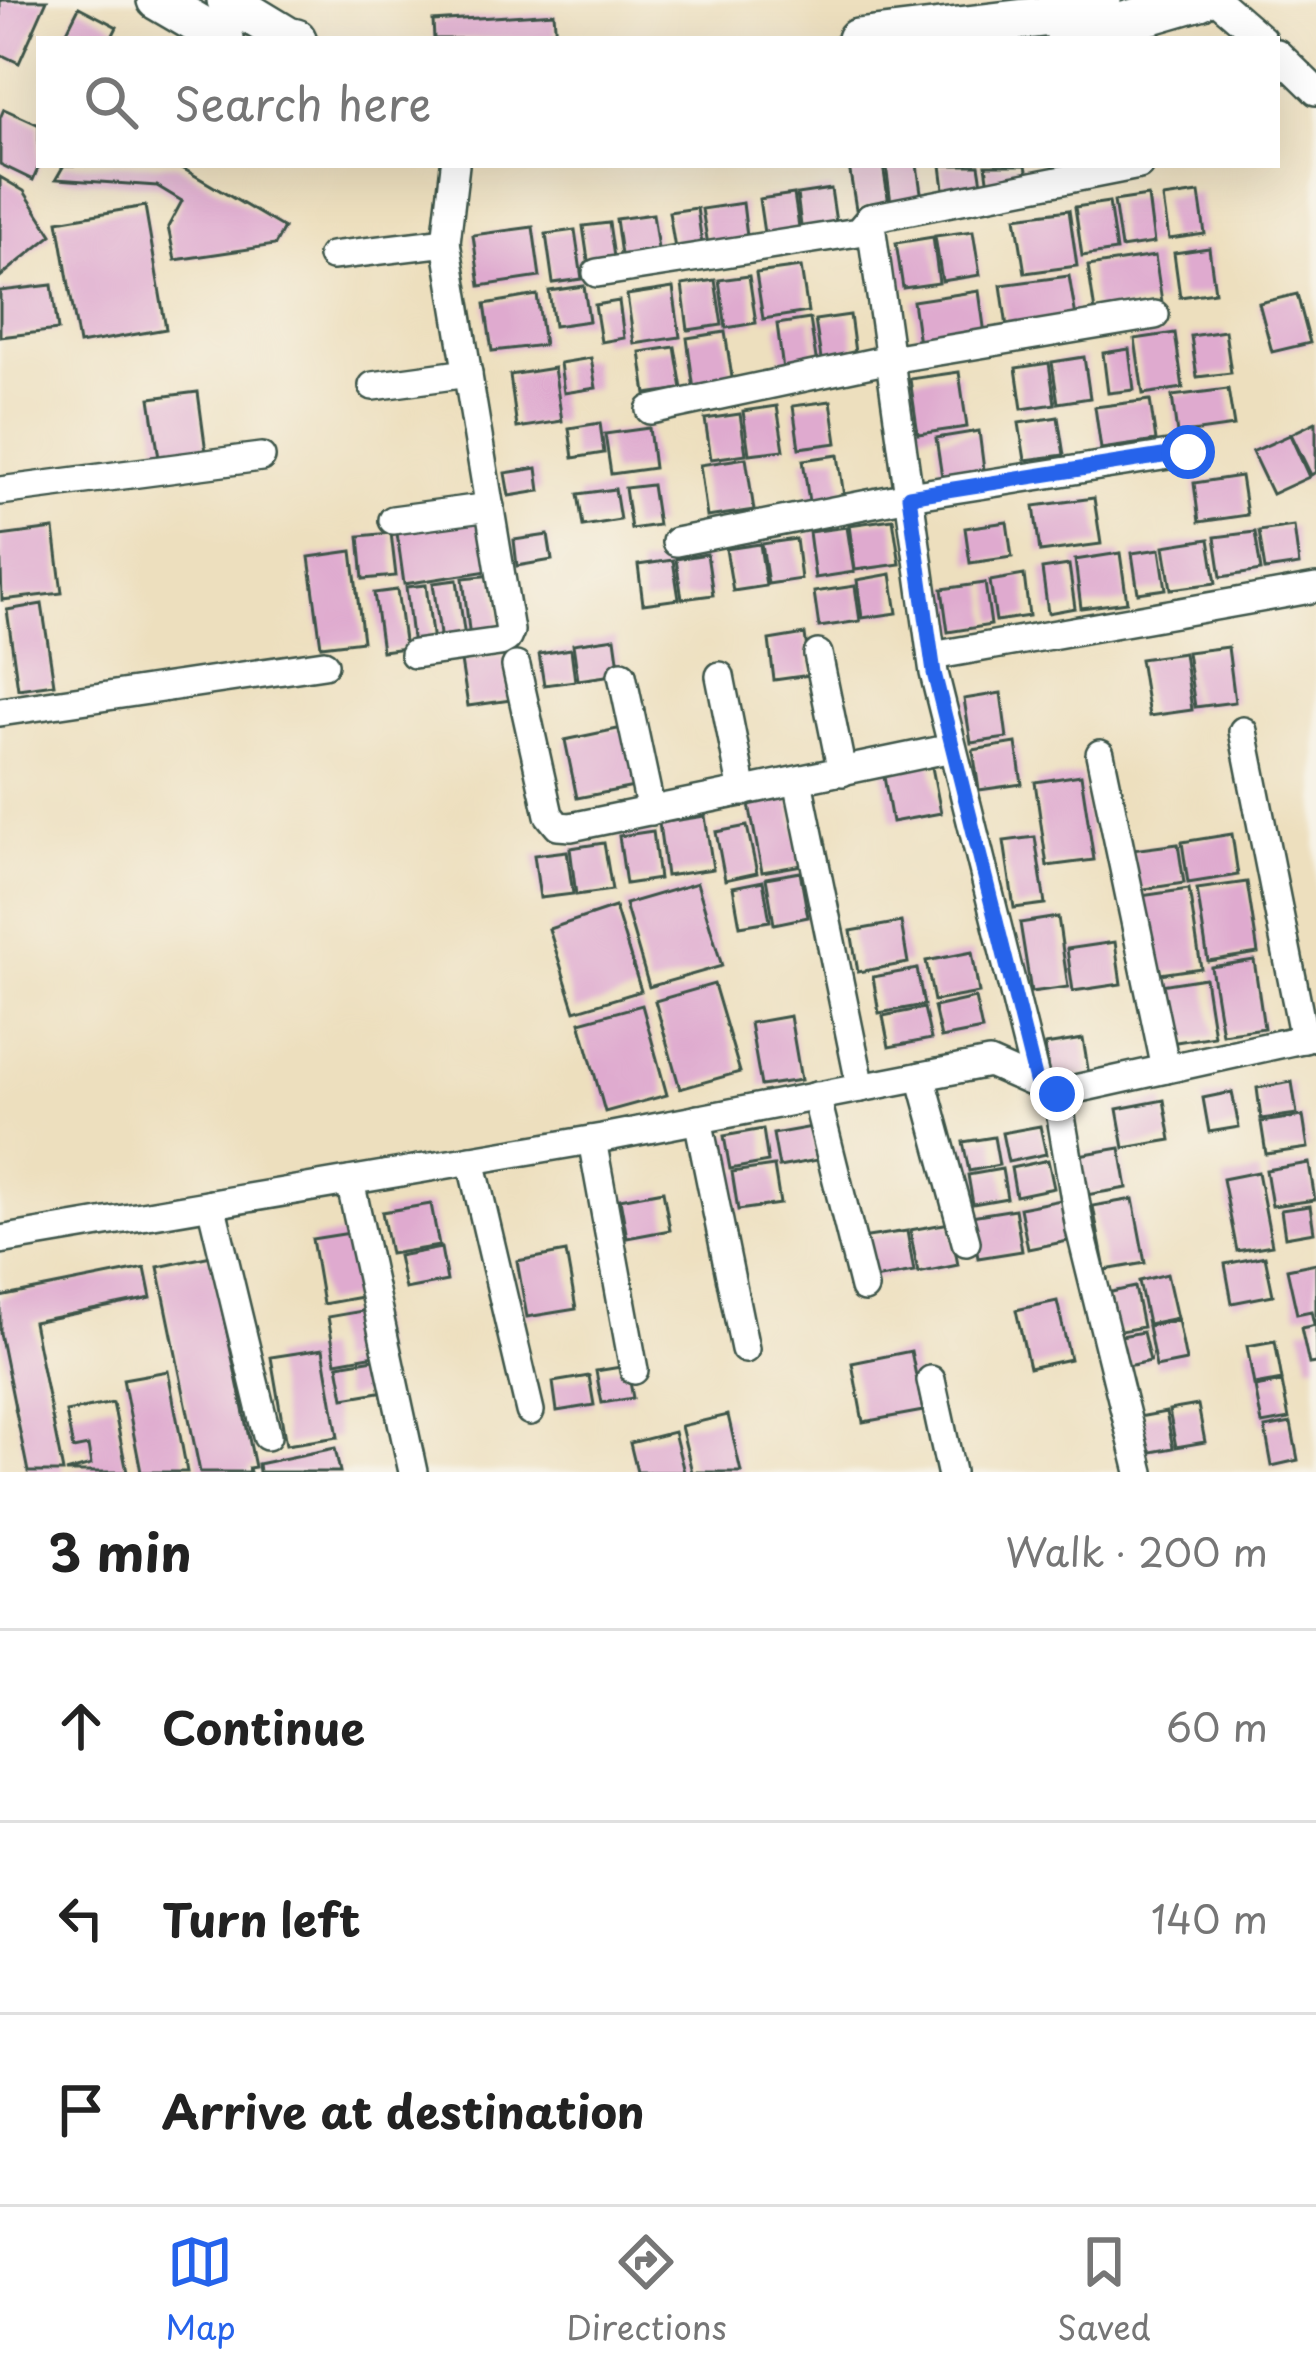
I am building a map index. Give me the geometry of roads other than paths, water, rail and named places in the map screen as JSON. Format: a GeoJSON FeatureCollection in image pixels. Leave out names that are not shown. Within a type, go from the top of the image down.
{"type":"FeatureCollection","features":[{"type":"Feature","properties":{"kind":"main road"},"geometry":{"type":"LineString","coordinates":[[157,0],[219,36]]}},
{"type":"Feature","properties":{"kind":"main road"},"geometry":{"type":"LineString","coordinates":[[227,0],[286,36]]}},
{"type":"Feature","properties":{"kind":"main road"},"geometry":{"type":"LineString","coordinates":[[1063,17],[1101,0]]}},
{"type":"Feature","properties":{"kind":"main road"},"geometry":{"type":"LineString","coordinates":[[880,36],[1200,0]]}},
{"type":"Feature","properties":{"kind":"street"},"geometry":{"type":"LineString","coordinates":[[1217,0],[1259,36]]}},
{"type":"Feature","properties":{"kind":"street"},"geometry":{"type":"LineString","coordinates":[[1280,56],[1316,92]]}},
{"type":"Feature","properties":{"kind":"street"},"geometry":{"type":"LineString","coordinates":[[414,654],[500,642],[510,631],[446,242],[455,168]]}},
{"type":"Feature","properties":{"kind":"street"},"geometry":{"type":"LineString","coordinates":[[596,273],[858,232],[870,218],[1124,168]]}},
{"type":"Feature","properties":{"kind":"street"},"geometry":{"type":"LineString","coordinates":[[870,218],[932,656],[952,748],[1047,1089],[1140,1472]]}},
{"type":"Feature","properties":{"kind":"street"},"geometry":{"type":"LineString","coordinates":[[332,256],[446,242]]}},
{"type":"Feature","properties":{"kind":"street"},"geometry":{"type":"LineString","coordinates":[[650,410],[890,359],[1155,315]]}},
{"type":"Feature","properties":{"kind":"street"},"geometry":{"type":"LineString","coordinates":[[374,386],[468,373]]}},
{"type":"Feature","properties":{"kind":"street"},"geometry":{"type":"LineString","coordinates":[[676,542],[909,496],[1188,452]]}},
{"type":"Feature","properties":{"kind":"street"},"geometry":{"type":"LineString","coordinates":[[0,490],[261,457]]}},
{"type":"Feature","properties":{"kind":"street"},"geometry":{"type":"LineString","coordinates":[[393,520],[490,507]]}},
{"type":"Feature","properties":{"kind":"street"},"geometry":{"type":"LineString","coordinates":[[932,656],[1316,589]]}},
{"type":"Feature","properties":{"kind":"street"},"geometry":{"type":"LineString","coordinates":[[818,654],[842,772]]}},
{"type":"Feature","properties":{"kind":"street"},"geometry":{"type":"LineString","coordinates":[[0,712],[324,664]]}},
{"type":"Feature","properties":{"kind":"street"},"geometry":{"type":"LineString","coordinates":[[516,666],[549,815],[558,826],[952,748]]}},
{"type":"Feature","properties":{"kind":"street"},"geometry":{"type":"LineString","coordinates":[[622,675],[651,811]]}},
{"type":"Feature","properties":{"kind":"street"},"geometry":{"type":"LineString","coordinates":[[720,676],[743,792]]}},
{"type":"Feature","properties":{"kind":"street"},"geometry":{"type":"LineString","coordinates":[[0,1240],[592,1140],[989,1063],[1047,1089],[1310,1038],[1243,730]]}},
{"type":"Feature","properties":{"kind":"street"},"geometry":{"type":"LineString","coordinates":[[1100,754],[1166,1069]]}},
{"type":"Feature","properties":{"kind":"street"},"geometry":{"type":"LineString","coordinates":[[798,781],[861,1088]]}},
{"type":"Feature","properties":{"kind":"street"},"geometry":{"type":"LineString","coordinates":[[921,1076],[966,1242]]}},
{"type":"Feature","properties":{"kind":"street"},"geometry":{"type":"LineString","coordinates":[[816,1096],[864,1288]]}},
{"type":"Feature","properties":{"kind":"street"},"geometry":{"type":"LineString","coordinates":[[698,1119],[745,1349]]}},
{"type":"Feature","properties":{"kind":"street"},"geometry":{"type":"LineString","coordinates":[[592,1140],[634,1370]]}},
{"type":"Feature","properties":{"kind":"street"},"geometry":{"type":"LineString","coordinates":[[471,1160],[530,1411]]}},
{"type":"Feature","properties":{"kind":"street"},"geometry":{"type":"LineString","coordinates":[[350,1181],[413,1472]]}},
{"type":"Feature","properties":{"kind":"street"},"geometry":{"type":"LineString","coordinates":[[211,1204],[267,1436]]}},
{"type":"Feature","properties":{"kind":"street"},"geometry":{"type":"LineString","coordinates":[[931,1380],[951,1472]]}}]}
